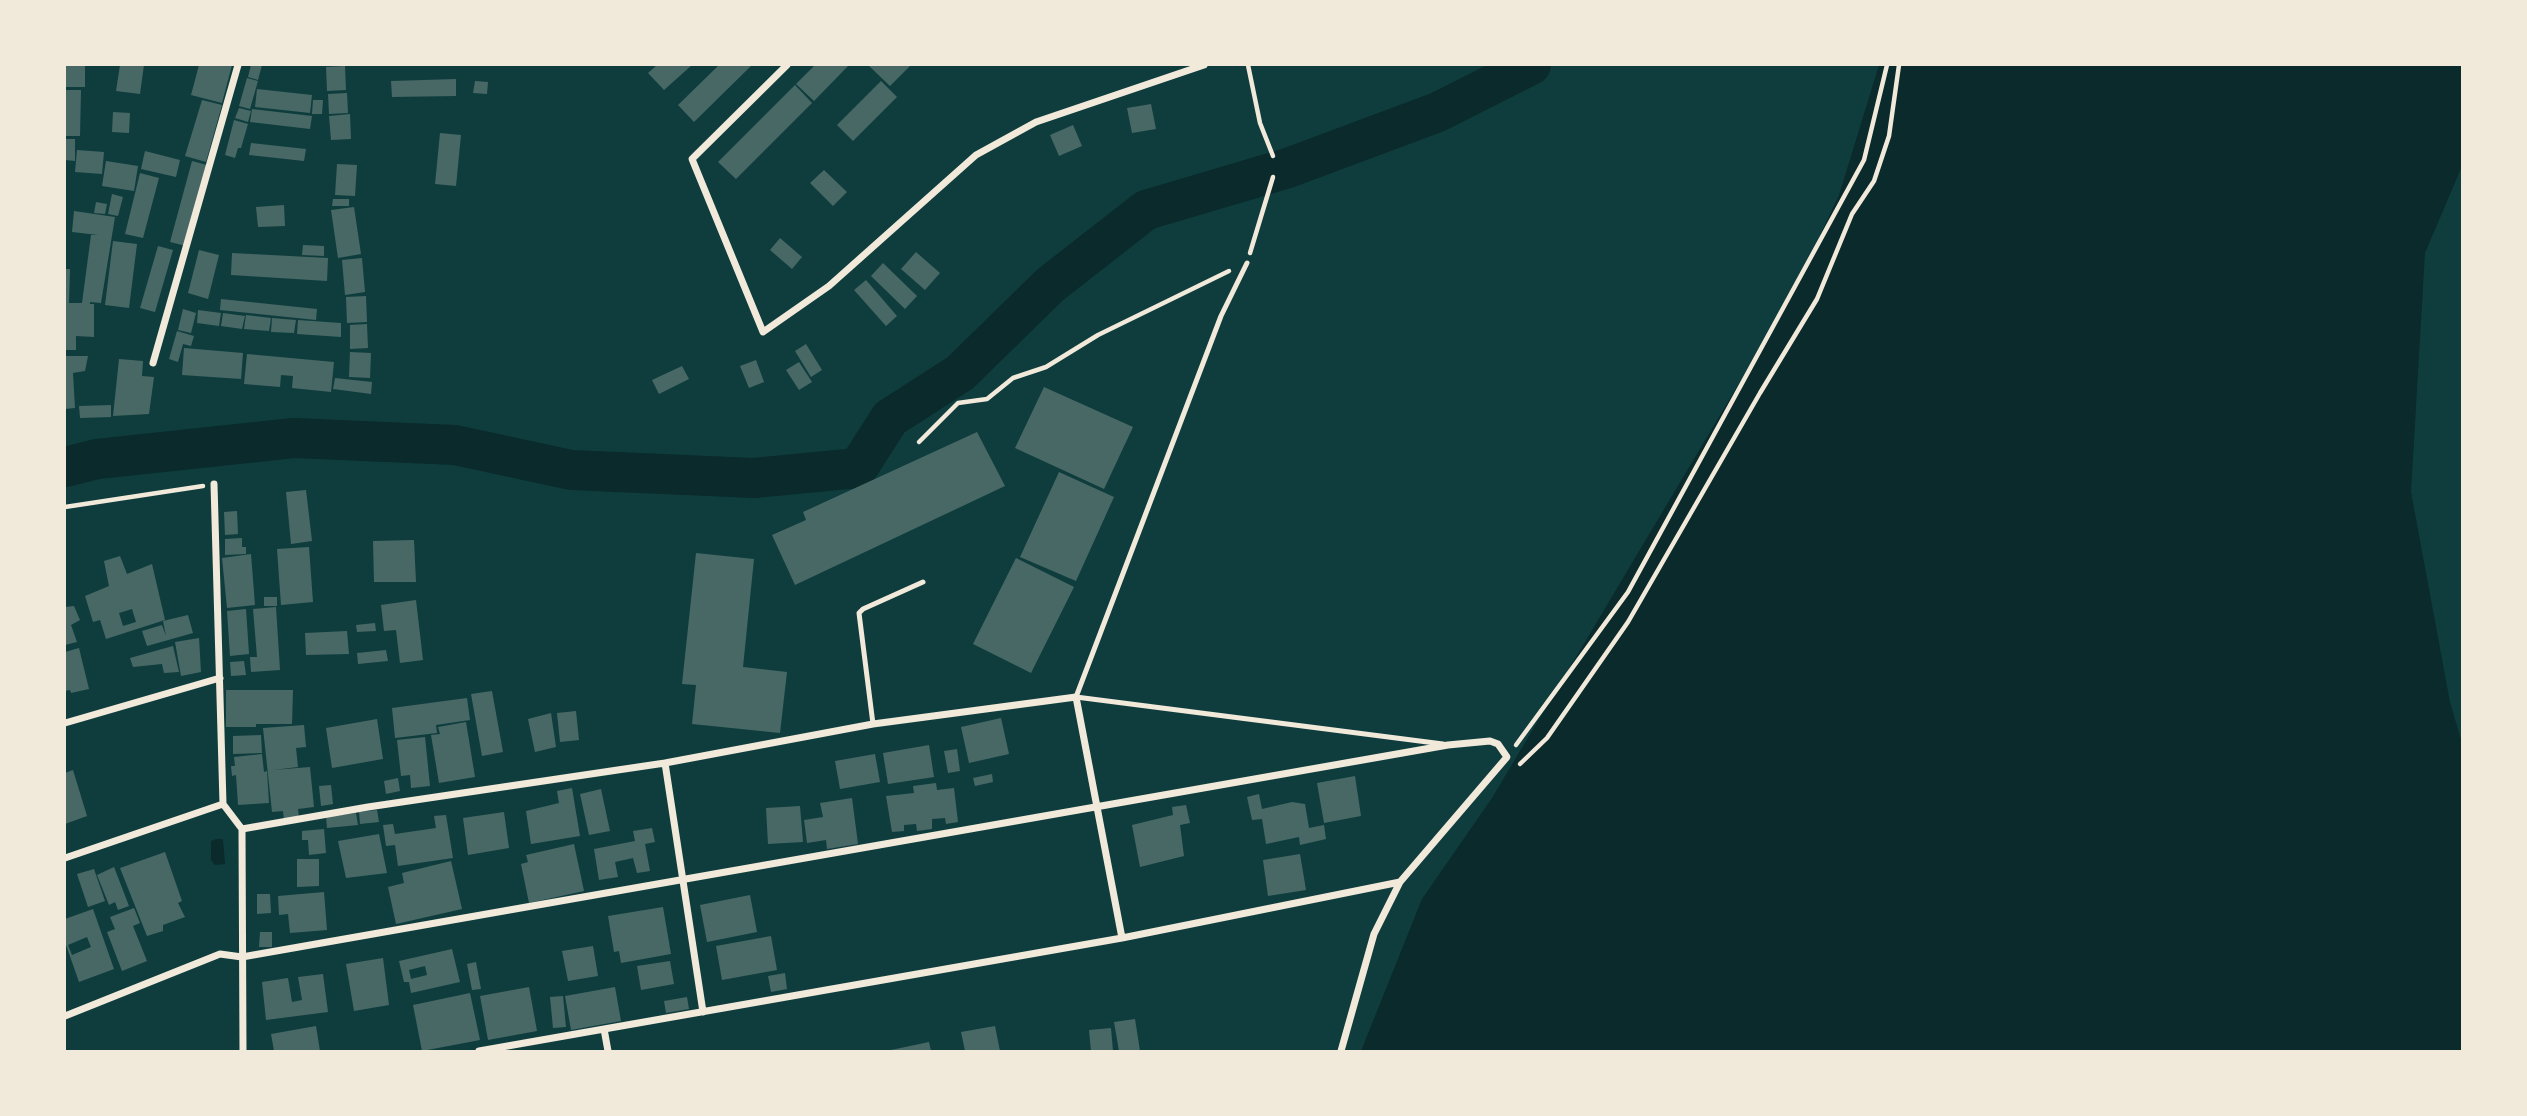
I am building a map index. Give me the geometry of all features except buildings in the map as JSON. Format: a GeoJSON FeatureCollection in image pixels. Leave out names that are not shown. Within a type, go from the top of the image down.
{"type":"FeatureCollection","features":[{"type":"Feature","properties":{"kind":"street"},"geometry":{"type":"LineString","coordinates":[[153,363],[237,65]]}},
{"type":"Feature","properties":{"kind":"street"},"geometry":{"type":"LineString","coordinates":[[787,65],[692,159],[763,332],[829,286],[976,155],[1036,122],[1204,65]]}},
{"type":"Feature","properties":{"kind":"street"},"geometry":{"type":"LineString","coordinates":[[214,484],[223,804],[242,829],[243,1051]]}},
{"type":"Feature","properties":{"kind":"street"},"geometry":{"type":"LineString","coordinates":[[65,723],[219,678]]}},
{"type":"Feature","properties":{"kind":"street"},"geometry":{"type":"LineString","coordinates":[[242,829],[368,807],[665,764],[873,724],[1076,696],[1122,938]]}},
{"type":"Feature","properties":{"kind":"street"},"geometry":{"type":"LineString","coordinates":[[65,1016],[220,954],[243,957],[1448,745],[1490,741],[1498,744],[1507,757],[1400,882],[1374,934],[1341,1051]]}},
{"type":"Feature","properties":{"kind":"street"},"geometry":{"type":"LineString","coordinates":[[665,764],[703,1012]]}},
{"type":"Feature","properties":{"kind":"street"},"geometry":{"type":"LineString","coordinates":[[65,858],[223,804]]}},
{"type":"Feature","properties":{"kind":"street"},"geometry":{"type":"LineString","coordinates":[[480,1051],[1122,938],[1400,882]]}},
{"type":"Feature","properties":{"kind":"street"},"geometry":{"type":"LineString","coordinates":[[604,1029],[608,1051]]}},
{"type":"Feature","properties":{"kind":"lane"},"geometry":{"type":"LineString","coordinates":[[1247,263],[1221,316],[1076,696],[1448,745]]}},
{"type":"Feature","properties":{"kind":"lane"},"geometry":{"type":"LineString","coordinates":[[873,724],[859,613],[923,582]]}},
{"type":"Feature","properties":{"kind":"path"},"geometry":{"type":"LineString","coordinates":[[1248,65],[1260,123],[1273,156]]}},
{"type":"Feature","properties":{"kind":"path"},"geometry":{"type":"LineString","coordinates":[[1887,65],[1864,160],[1628,592],[1507,757],[1517,768],[1546,738],[1628,622],[1817,299],[1852,214],[1874,181],[1889,136],[1899,65]]}},
{"type":"Feature","properties":{"kind":"path"},"geometry":{"type":"LineString","coordinates":[[919,442],[958,403],[987,398],[1013,378],[1046,367],[1098,335],[1247,263],[1273,177]]}},
{"type":"Feature","properties":{"kind":"path"},"geometry":{"type":"LineString","coordinates":[[65,507],[214,484]]}},
{"type":"Feature","properties":{"kind":"water"},"geometry":{"type":"Polygon","coordinates":[[[1879,65],[2462,65],[2462,166],[2425,253],[2411,492],[2450,702],[2462,743],[2462,1051],[1361,1051],[1422,899],[1492,798],[1794,291],[1839,195],[1879,65]]]}},
{"type":"Feature","properties":{"kind":"water"},"geometry":{"type":"Polygon","coordinates":[[[223,839],[225,864],[215,865],[211,860],[211,841],[223,839]]]}},
{"type":"Feature","properties":{"kind":"waterway"},"geometry":{"type":"LineString","coordinates":[[65,467],[97,459],[294,438],[455,445],[571,470],[754,478],[858,468],[890,418],[960,373],[1050,285],[1146,210],[1288,168],[1438,112],[1531,65]]}}]}
